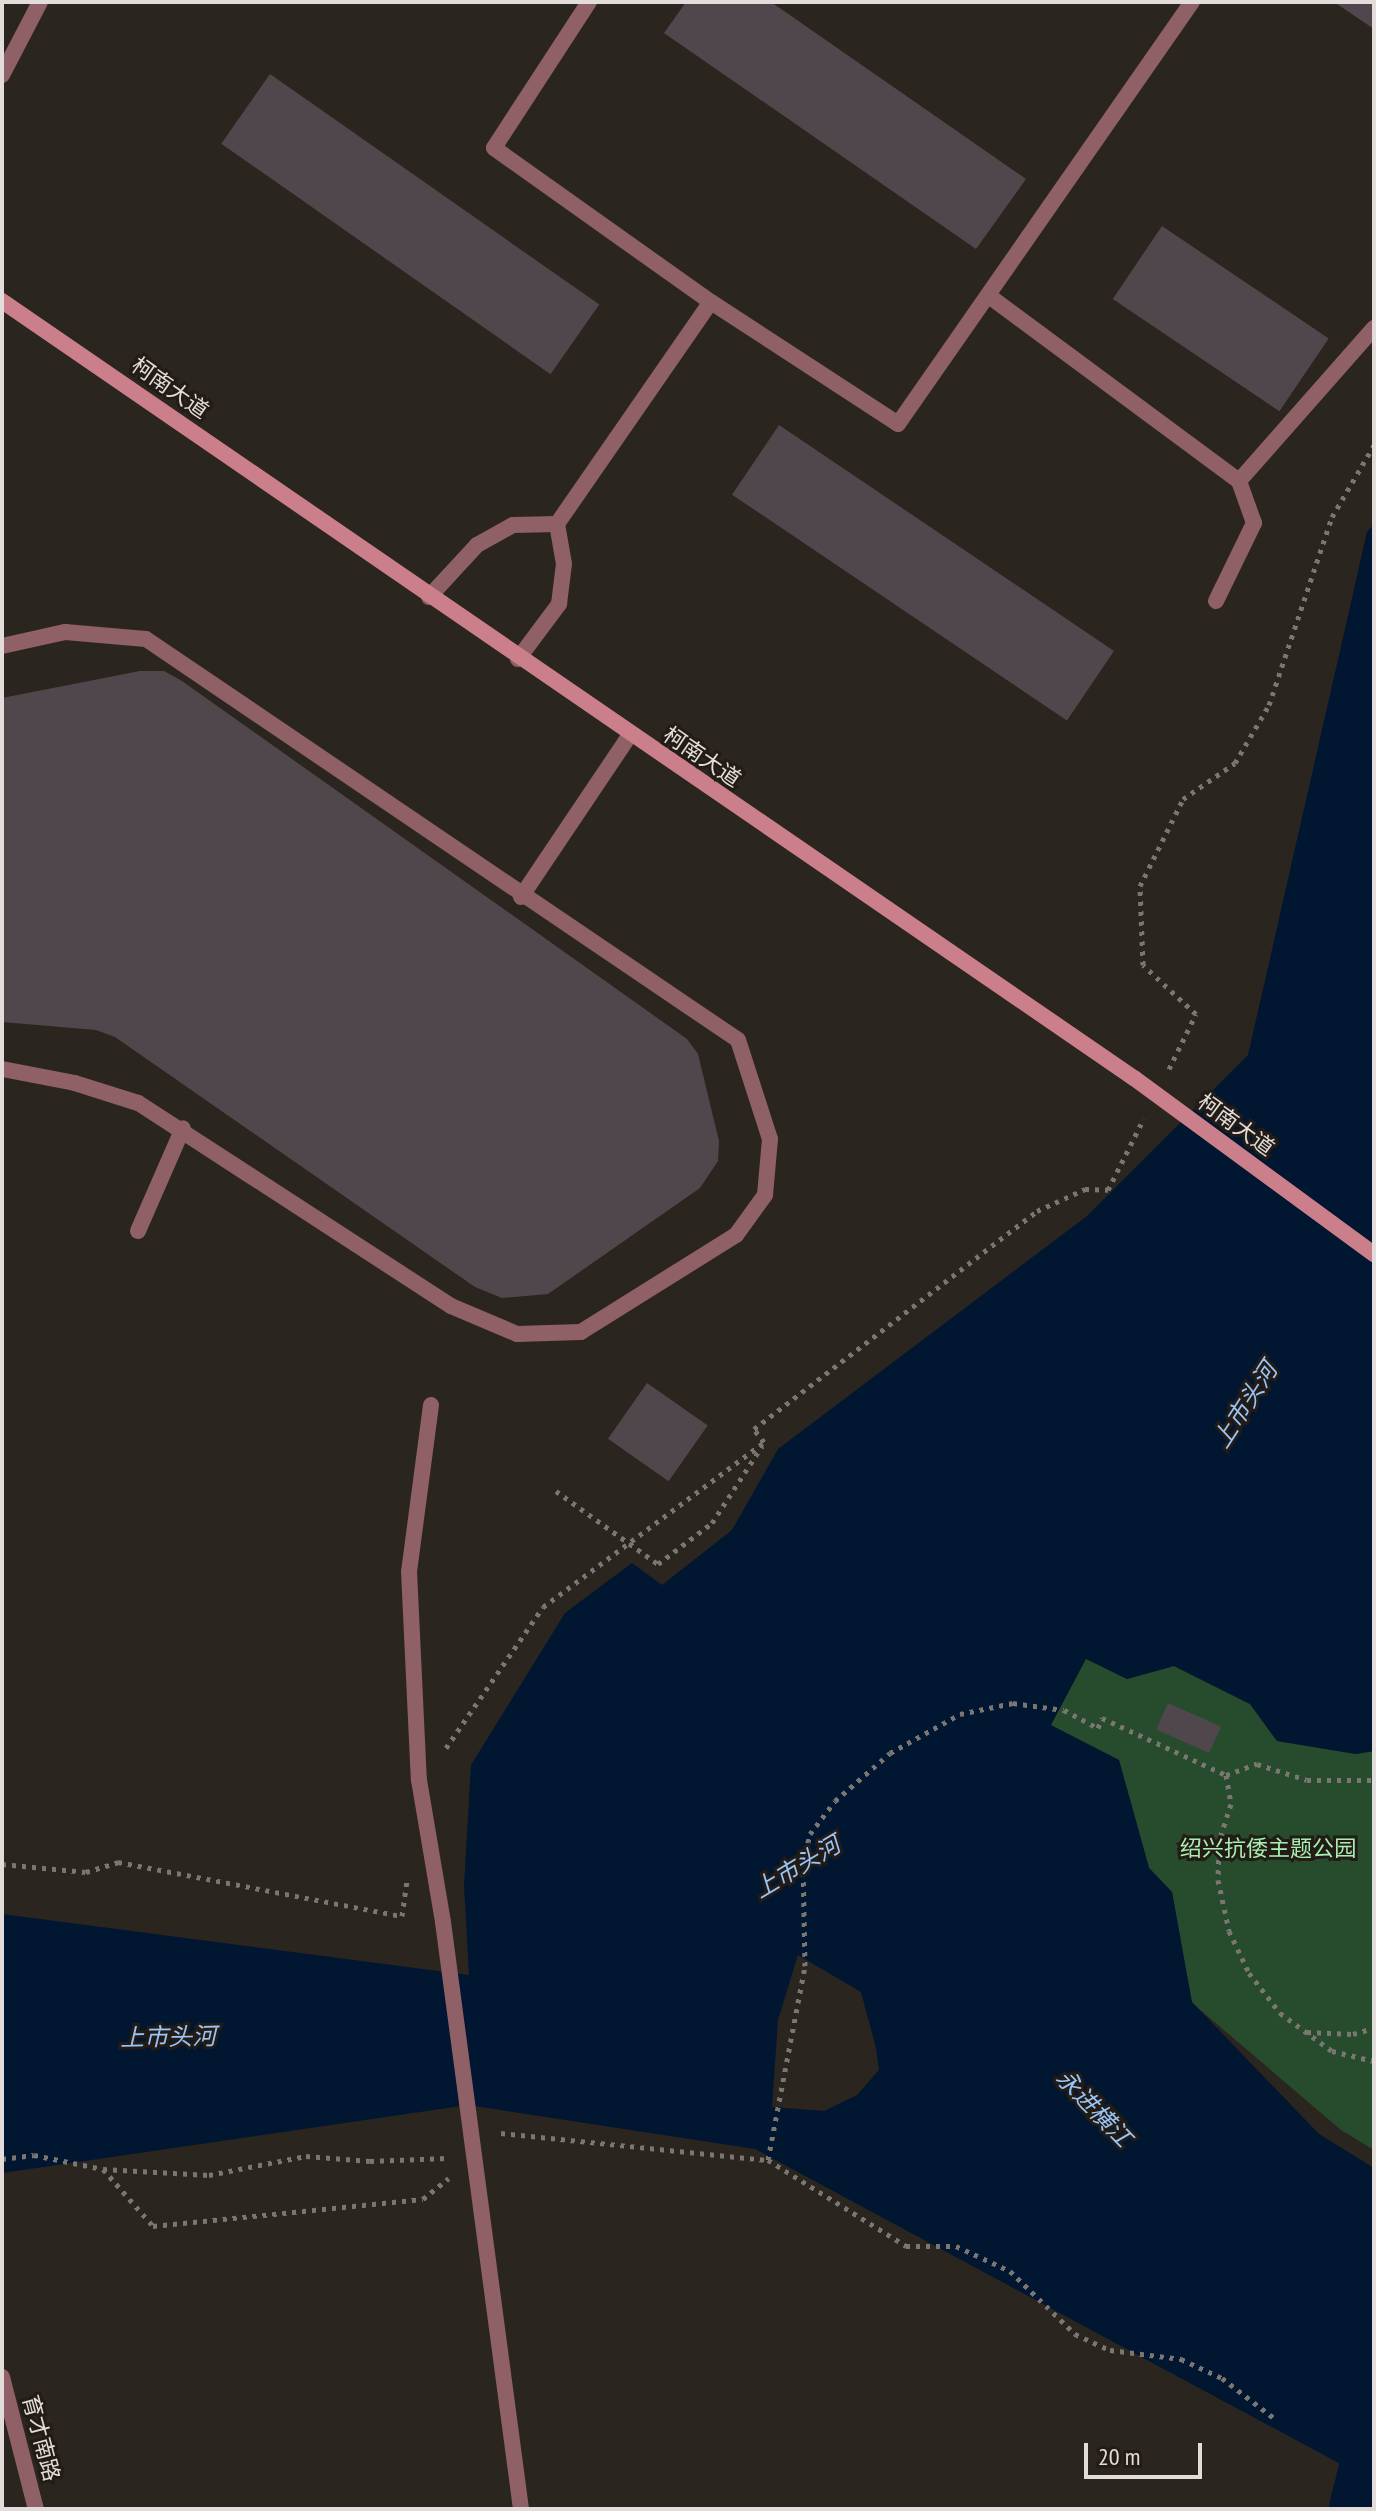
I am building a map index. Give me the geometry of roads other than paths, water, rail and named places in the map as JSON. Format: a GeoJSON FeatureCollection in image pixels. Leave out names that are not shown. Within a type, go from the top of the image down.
{"type":"FeatureCollection","features":[{"type":"Feature","properties":{"kind":"main road","name":"柯南大道"},"geometry":{"type":"LineString","coordinates":[[2,301],[518,659],[1134,1078],[1374,1254]]}},
{"type":"Feature","properties":{"kind":"street"},"geometry":{"type":"LineString","coordinates":[[2,75],[40,2]]}},
{"type":"Feature","properties":{"kind":"street"},"geometry":{"type":"LineString","coordinates":[[589,2],[494,148],[711,302],[898,424],[1192,2]]}},
{"type":"Feature","properties":{"kind":"street"},"geometry":{"type":"LineString","coordinates":[[989,296],[1239,481],[1254,523],[1216,601]]}},
{"type":"Feature","properties":{"kind":"street"},"geometry":{"type":"LineString","coordinates":[[518,659],[559,604],[564,564],[557,524],[711,302]]}},
{"type":"Feature","properties":{"kind":"street"},"geometry":{"type":"LineString","coordinates":[[1239,481],[1374,328]]}},
{"type":"Feature","properties":{"kind":"street"},"geometry":{"type":"LineString","coordinates":[[429,597],[477,545],[513,525],[557,524]]}},
{"type":"Feature","properties":{"kind":"street"},"geometry":{"type":"LineString","coordinates":[[2,646],[65,632],[146,639],[521,897],[738,1040],[770,1139],[765,1195],[736,1235],[581,1332],[517,1334],[451,1306],[183,1128],[138,1103],[75,1083],[2,1069]]}},
{"type":"Feature","properties":{"kind":"street"},"geometry":{"type":"LineString","coordinates":[[521,897],[630,735]]}},
{"type":"Feature","properties":{"kind":"street"},"geometry":{"type":"LineString","coordinates":[[138,1231],[183,1128]]}},
{"type":"Feature","properties":{"kind":"street"},"geometry":{"type":"LineString","coordinates":[[431,1405],[409,1571],[419,1780],[443,1922],[521,2509]]}},
{"type":"Feature","properties":{"kind":"street","name":"育才南路"},"geometry":{"type":"LineString","coordinates":[[2,2377],[36,2509]]}},
{"type":"Feature","properties":{"kind":"water"},"geometry":{"type":"Polygon","coordinates":[[[1374,524],[1374,1751],[1356,1754],[1277,1741],[1250,1704],[1174,1666],[1127,1679],[1086,1659],[1051,1725],[1119,1760],[1149,1868],[1172,1892],[1192,2002],[1319,2134],[1374,2168],[1374,2482],[755,2149],[468,2105],[2,2173],[2,1914],[469,1975],[464,1885],[471,1765],[565,1613],[632,1563],[662,1585],[732,1530],[778,1449],[1087,1216],[1248,1055],[1367,532],[1374,524]],[[798,1955],[778,2020],[772,2107],[824,2111],[857,2095],[879,2070],[861,1992],[798,1955]]]}},
{"type":"Feature","properties":{"kind":"waterway"},"geometry":{"type":"LineString","coordinates":[[1364,2509],[1374,2469]]}},
{"type":"Feature","properties":{"kind":"water label","name":"上市头河"},"geometry":{"type":"Point","coordinates":[1245,1405]}},
{"type":"Feature","properties":{"kind":"water label","name":"上市头河"},"geometry":{"type":"Point","coordinates":[797,1867]}},
{"type":"Feature","properties":{"kind":"water label","name":"上市头河"},"geometry":{"type":"Point","coordinates":[168,2037]}},
{"type":"Feature","properties":{"kind":"water label","name":"永进横江"},"geometry":{"type":"Point","coordinates":[1094,2108]}},
{"type":"Feature","properties":{"kind":"park label","name":"绍兴抗倭主题公园"},"geometry":{"type":"Point","coordinates":[1268,1849]}}]}
